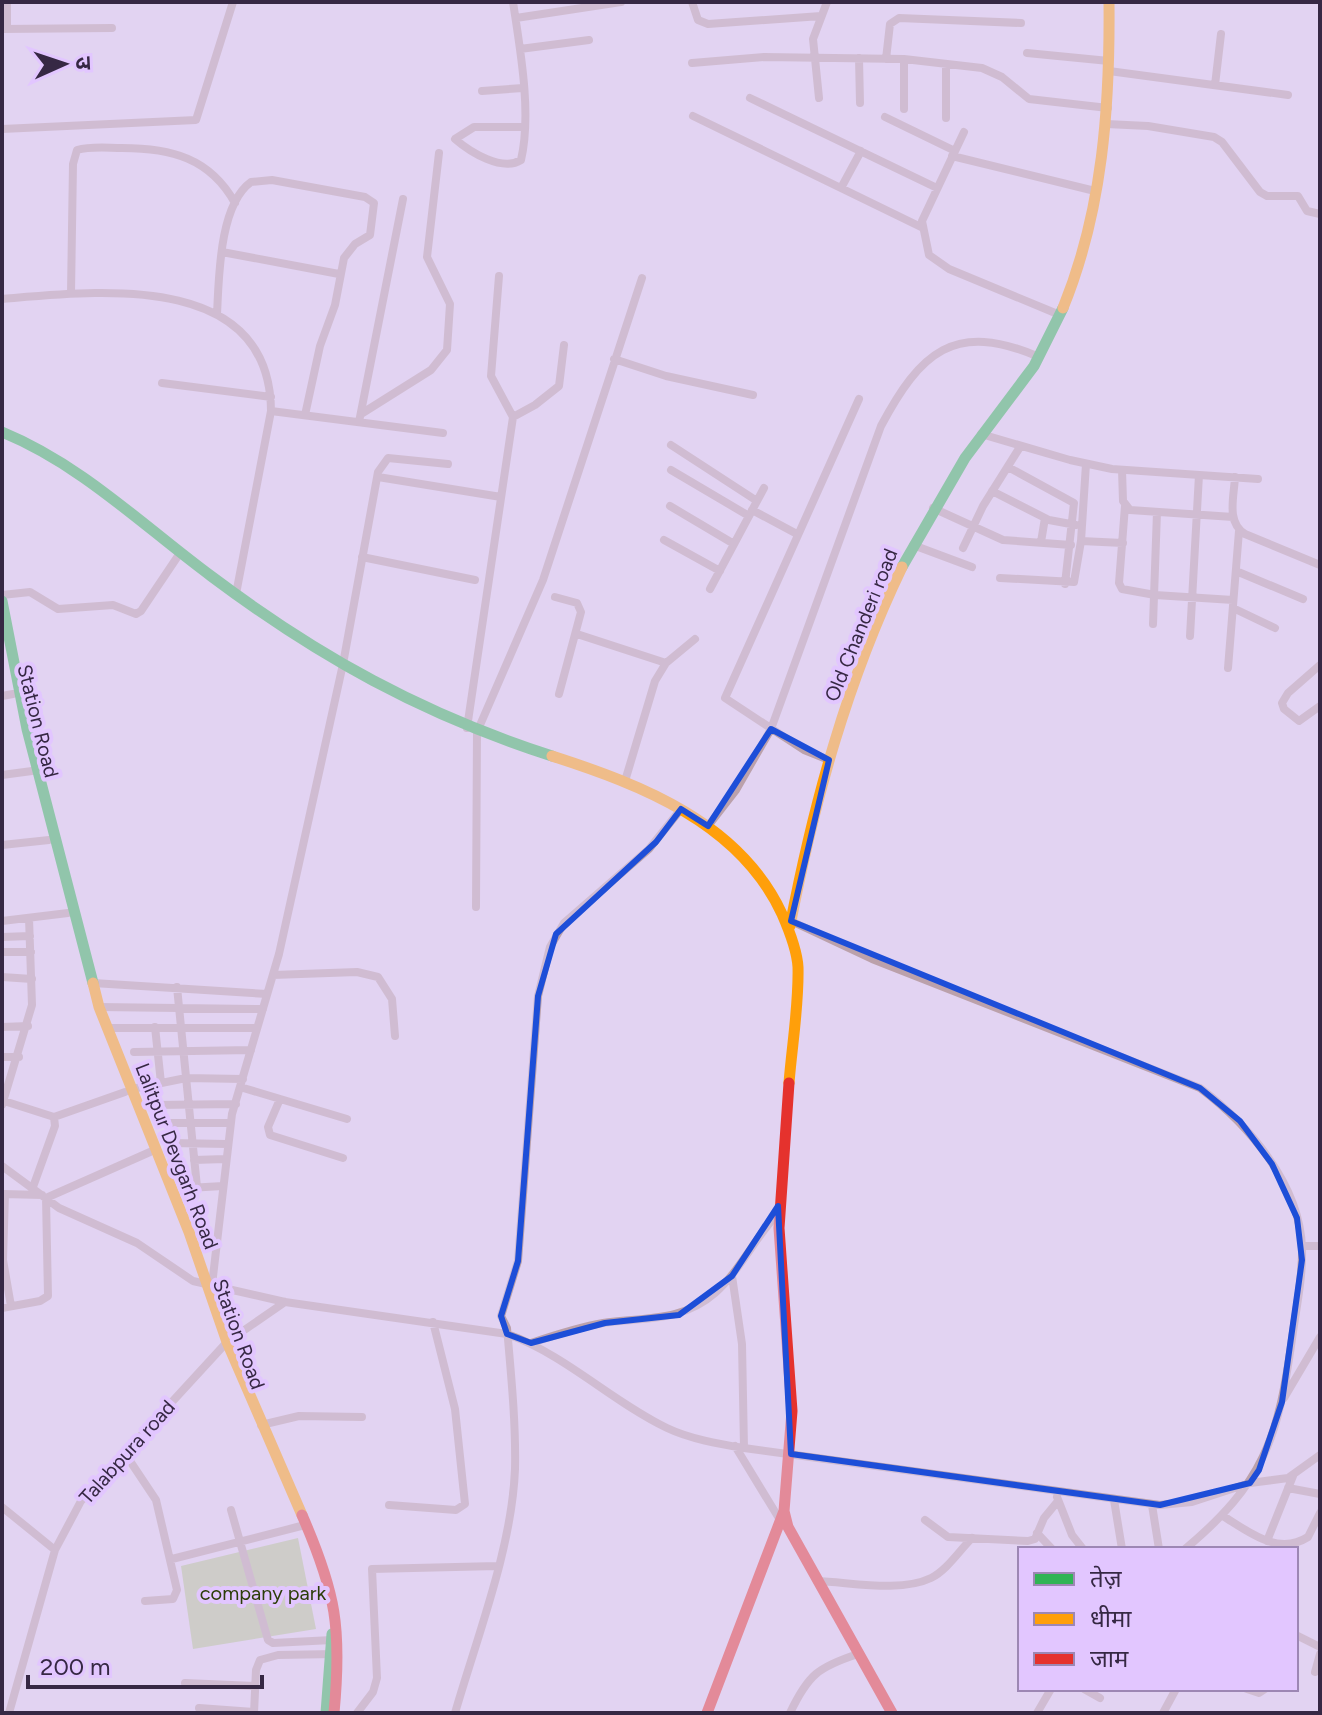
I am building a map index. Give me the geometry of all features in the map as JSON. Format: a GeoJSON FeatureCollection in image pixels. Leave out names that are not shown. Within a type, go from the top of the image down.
{"type":"FeatureCollection","features":[{"type":"Feature","properties":{"kind":"street"},"geometry":{"type":"LineString","coordinates":[[7,2],[4,29],[112,28]]}},
{"type":"Feature","properties":{"kind":"street"},"geometry":{"type":"LineString","coordinates":[[2,129],[196,120],[233,2]]}},
{"type":"Feature","properties":{"kind":"street"},"geometry":{"type":"LineString","coordinates":[[513,2],[523,88],[523,127],[523,155],[514,164],[483,157],[455,139],[474,127],[523,127]]}},
{"type":"Feature","properties":{"kind":"street"},"geometry":{"type":"LineString","coordinates":[[516,18],[621,2]]}},
{"type":"Feature","properties":{"kind":"street"},"geometry":{"type":"LineString","coordinates":[[692,2],[698,20],[708,24],[821,16]]}},
{"type":"Feature","properties":{"kind":"street"},"geometry":{"type":"LineString","coordinates":[[819,98],[814,29],[827,2]]}},
{"type":"Feature","properties":{"kind":"street","name":"Old Chanderi road"},"geometry":{"type":"LineString","coordinates":[[790,924],[829,760],[881,615],[933,508],[981,434],[1036,362],[1060,315],[1079,267],[1108,108],[1109,2]]}},
{"type":"Feature","properties":{"kind":"street"},"geometry":{"type":"LineString","coordinates":[[886,59],[890,24],[899,18],[1021,23]]}},
{"type":"Feature","properties":{"kind":"street"},"geometry":{"type":"LineString","coordinates":[[1215,85],[1221,34]]}},
{"type":"Feature","properties":{"kind":"street"},"geometry":{"type":"LineString","coordinates":[[520,49],[589,40]]}},
{"type":"Feature","properties":{"kind":"street"},"geometry":{"type":"LineString","coordinates":[[1027,53],[1288,95]]}},
{"type":"Feature","properties":{"kind":"street"},"geometry":{"type":"LineString","coordinates":[[692,63],[738,58],[904,59],[992,72],[1029,99],[1108,108]]}},
{"type":"Feature","properties":{"kind":"street"},"geometry":{"type":"LineString","coordinates":[[859,58],[860,103]]}},
{"type":"Feature","properties":{"kind":"street"},"geometry":{"type":"LineString","coordinates":[[904,59],[904,109]]}},
{"type":"Feature","properties":{"kind":"street"},"geometry":{"type":"LineString","coordinates":[[946,64],[946,118]]}},
{"type":"Feature","properties":{"kind":"street"},"geometry":{"type":"LineString","coordinates":[[482,91],[523,88]]}},
{"type":"Feature","properties":{"kind":"street"},"geometry":{"type":"LineString","coordinates":[[750,98],[937,188]]}},
{"type":"Feature","properties":{"kind":"street"},"geometry":{"type":"LineString","coordinates":[[693,116],[923,228]]}},
{"type":"Feature","properties":{"kind":"street"},"geometry":{"type":"LineString","coordinates":[[885,117],[954,153],[1095,191]]}},
{"type":"Feature","properties":{"kind":"street"},"geometry":{"type":"LineString","coordinates":[[1106,124],[1157,127],[1214,137],[1222,142],[1260,192],[1267,196],[1298,196],[1311,213],[1320,214]]}},
{"type":"Feature","properties":{"kind":"street"},"geometry":{"type":"LineString","coordinates":[[964,132],[937,188],[923,228],[925,245],[938,263],[1060,315]]}},
{"type":"Feature","properties":{"kind":"street"},"geometry":{"type":"LineString","coordinates":[[71,293],[73,164],[77,150],[152,148],[181,154],[222,182],[235,203]]}},
{"type":"Feature","properties":{"kind":"street"},"geometry":{"type":"LineString","coordinates":[[841,188],[861,151]]}},
{"type":"Feature","properties":{"kind":"street"},"geometry":{"type":"LineString","coordinates":[[360,418],[431,370],[447,350],[450,304],[427,257],[439,153]]}},
{"type":"Feature","properties":{"kind":"street"},"geometry":{"type":"LineString","coordinates":[[217,314],[222,252],[235,203],[245,186],[265,179],[370,200],[375,209],[372,231],[349,250],[339,274],[335,305],[320,346],[305,415]]}},
{"type":"Feature","properties":{"kind":"street"},"geometry":{"type":"LineString","coordinates":[[360,418],[403,199]]}},
{"type":"Feature","properties":{"kind":"street"},"geometry":{"type":"LineString","coordinates":[[222,252],[339,274]]}},
{"type":"Feature","properties":{"kind":"street"},"geometry":{"type":"LineString","coordinates":[[476,907],[472,730],[513,417],[491,376],[499,276]]}},
{"type":"Feature","properties":{"kind":"street"},"geometry":{"type":"LineString","coordinates":[[472,730],[543,580],[642,278]]}},
{"type":"Feature","properties":{"kind":"street"},"geometry":{"type":"LineString","coordinates":[[2,299],[71,293],[163,295],[217,314],[256,353],[265,368],[271,411],[236,594]]}},
{"type":"Feature","properties":{"kind":"street"},"geometry":{"type":"LineString","coordinates":[[708,826],[742,780],[771,729],[881,426],[903,385],[915,369],[936,355],[968,342],[999,341],[1036,362]]}},
{"type":"Feature","properties":{"kind":"street"},"geometry":{"type":"LineString","coordinates":[[513,417],[544,400],[559,386],[564,345]]}},
{"type":"Feature","properties":{"kind":"street"},"geometry":{"type":"LineString","coordinates":[[614,359],[666,376],[753,395]]}},
{"type":"Feature","properties":{"kind":"street"},"geometry":{"type":"LineString","coordinates":[[162,383],[271,397]]}},
{"type":"Feature","properties":{"kind":"street"},"geometry":{"type":"LineString","coordinates":[[829,760],[804,750],[727,702],[726,694],[859,399]]}},
{"type":"Feature","properties":{"kind":"street"},"geometry":{"type":"LineString","coordinates":[[271,411],[360,418],[443,433]]}},
{"type":"Feature","properties":{"kind":"street"},"geometry":{"type":"LineString","coordinates":[[981,434],[1086,464],[1122,470],[1258,479]]}},
{"type":"Feature","properties":{"kind":"street"},"geometry":{"type":"LineString","coordinates":[[4,435],[47,451],[92,480],[180,553],[236,594],[343,664],[415,705],[472,730],[625,781],[686,812],[735,847],[760,875],[790,924],[799,986],[780,1210],[781,1275],[792,1411],[791,1454],[782,1516],[707,1713]]}},
{"type":"Feature","properties":{"kind":"street"},"geometry":{"type":"LineString","coordinates":[[671,445],[757,501]]}},
{"type":"Feature","properties":{"kind":"street"},"geometry":{"type":"LineString","coordinates":[[963,548],[992,491],[1020,447]]}},
{"type":"Feature","properties":{"kind":"street"},"geometry":{"type":"LineString","coordinates":[[206,1283],[231,1123],[273,975],[343,664],[378,477],[388,458],[448,464]]}},
{"type":"Feature","properties":{"kind":"street"},"geometry":{"type":"LineString","coordinates":[[1065,584],[1071,545],[1078,526],[1086,464]]}},
{"type":"Feature","properties":{"kind":"street"},"geometry":{"type":"LineString","coordinates":[[1000,578],[1065,584],[1075,580],[1081,541],[1073,500],[1008,467]]}},
{"type":"Feature","properties":{"kind":"street"},"geometry":{"type":"LineString","coordinates":[[671,470],[797,534]]}},
{"type":"Feature","properties":{"kind":"street"},"geometry":{"type":"LineString","coordinates":[[1122,470],[1125,506],[1120,587],[1155,595],[1233,604],[1275,628]]}},
{"type":"Feature","properties":{"kind":"street"},"geometry":{"type":"LineString","coordinates":[[1190,636],[1199,475]]}},
{"type":"Feature","properties":{"kind":"street"},"geometry":{"type":"LineString","coordinates":[[378,477],[501,497]]}},
{"type":"Feature","properties":{"kind":"street"},"geometry":{"type":"LineString","coordinates":[[1228,668],[1239,531],[1233,517],[1235,477]]}},
{"type":"Feature","properties":{"kind":"street"},"geometry":{"type":"LineString","coordinates":[[710,589],[764,488]]}},
{"type":"Feature","properties":{"kind":"street"},"geometry":{"type":"LineString","coordinates":[[992,491],[1045,518],[1078,526]]}},
{"type":"Feature","properties":{"kind":"street"},"geometry":{"type":"LineString","coordinates":[[670,506],[734,544]]}},
{"type":"Feature","properties":{"kind":"street"},"geometry":{"type":"LineString","coordinates":[[1125,506],[1157,512],[1233,517]]}},
{"type":"Feature","properties":{"kind":"street"},"geometry":{"type":"LineString","coordinates":[[933,508],[1003,540],[1071,545]]}},
{"type":"Feature","properties":{"kind":"street"},"geometry":{"type":"LineString","coordinates":[[1153,624],[1157,512]]}},
{"type":"Feature","properties":{"kind":"street"},"geometry":{"type":"LineString","coordinates":[[1041,542],[1045,518]]}},
{"type":"Feature","properties":{"kind":"street"},"geometry":{"type":"LineString","coordinates":[[1239,531],[1320,565]]}},
{"type":"Feature","properties":{"kind":"street"},"geometry":{"type":"LineString","coordinates":[[664,540],[720,571]]}},
{"type":"Feature","properties":{"kind":"street"},"geometry":{"type":"LineString","coordinates":[[1081,541],[1123,543]]}},
{"type":"Feature","properties":{"kind":"street"},"geometry":{"type":"LineString","coordinates":[[913,545],[972,567]]}},
{"type":"Feature","properties":{"kind":"street"},"geometry":{"type":"LineString","coordinates":[[2,595],[30,592],[58,609],[113,605],[136,614],[180,553]]}},
{"type":"Feature","properties":{"kind":"street"},"geometry":{"type":"LineString","coordinates":[[362,557],[475,580]]}},
{"type":"Feature","properties":{"kind":"street"},"geometry":{"type":"LineString","coordinates":[[1236,571],[1303,599]]}},
{"type":"Feature","properties":{"kind":"street"},"geometry":{"type":"LineString","coordinates":[[555,597],[571,601],[580,608],[577,634],[559,694]]}},
{"type":"Feature","properties":{"kind":"street","name":"Lalitpur Devgarh Road"},"geometry":{"type":"LineString","coordinates":[[2,601],[27,729],[99,1007],[128,1090],[206,1283],[225,1346],[328,1575],[338,1609],[334,1713]]}},
{"type":"Feature","properties":{"kind":"street"},"geometry":{"type":"LineString","coordinates":[[577,634],[666,663]]}},
{"type":"Feature","properties":{"kind":"street"},"geometry":{"type":"LineString","coordinates":[[625,781],[655,681],[666,663],[695,639]]}},
{"type":"Feature","properties":{"kind":"street","name":"Station Road"},"geometry":{"type":"LineString","coordinates":[[2,645],[7,695],[32,771],[90,996],[150,1152],[206,1283]]}},
{"type":"Feature","properties":{"kind":"street"},"geometry":{"type":"LineString","coordinates":[[1320,665],[1282,703],[1284,709],[1299,721],[1320,706]]}},
{"type":"Feature","properties":{"kind":"street"},"geometry":{"type":"LineString","coordinates":[[2,775],[32,771]]}},
{"type":"Feature","properties":{"kind":"street"},"geometry":{"type":"LineString","coordinates":[[455,1713],[497,1566],[515,1469],[507,1334],[503,1320],[518,1261],[538,996],[550,947],[564,923],[686,812]]}},
{"type":"Feature","properties":{"kind":"street"},"geometry":{"type":"LineString","coordinates":[[2,845],[49,840]]}},
{"type":"Feature","properties":{"kind":"street"},"geometry":{"type":"LineString","coordinates":[[2,921],[68,913]]}},
{"type":"Feature","properties":{"kind":"street"},"geometry":{"type":"LineString","coordinates":[[29,918],[32,979],[28,1026],[3,1103],[54,1117],[128,1090],[186,1078],[242,1083],[280,1099],[347,1119]]}},
{"type":"Feature","properties":{"kind":"street"},"geometry":{"type":"LineString","coordinates":[[790,924],[1200,1088],[1240,1121],[1272,1164],[1287,1191],[1302,1246],[1282,1402],[1266,1454],[1250,1483],[1223,1516],[1190,1547]]}},
{"type":"Feature","properties":{"kind":"street"},"geometry":{"type":"LineString","coordinates":[[2,937],[30,936]]}},
{"type":"Feature","properties":{"kind":"street"},"geometry":{"type":"LineString","coordinates":[[2,952],[31,952]]}},
{"type":"Feature","properties":{"kind":"street"},"geometry":{"type":"LineString","coordinates":[[273,975],[357,972],[378,977],[392,999],[395,1036]]}},
{"type":"Feature","properties":{"kind":"street"},"geometry":{"type":"LineString","coordinates":[[2,977],[32,979]]}},
{"type":"Feature","properties":{"kind":"street"},"geometry":{"type":"LineString","coordinates":[[93,983],[267,994]]}},
{"type":"Feature","properties":{"kind":"street"},"geometry":{"type":"LineString","coordinates":[[177,987],[194,1160],[192,1188],[223,1186]]}},
{"type":"Feature","properties":{"kind":"street"},"geometry":{"type":"LineString","coordinates":[[99,1007],[263,1009]]}},
{"type":"Feature","properties":{"kind":"street"},"geometry":{"type":"LineString","coordinates":[[2,1027],[28,1026]]}},
{"type":"Feature","properties":{"kind":"street"},"geometry":{"type":"LineString","coordinates":[[155,1027],[161,1083]]}},
{"type":"Feature","properties":{"kind":"street"},"geometry":{"type":"LineString","coordinates":[[107,1028],[257,1028]]}},
{"type":"Feature","properties":{"kind":"street"},"geometry":{"type":"LineString","coordinates":[[134,1052],[251,1050]]}},
{"type":"Feature","properties":{"kind":"street"},"geometry":{"type":"LineString","coordinates":[[2,1057],[19,1057]]}},
{"type":"Feature","properties":{"kind":"street"},"geometry":{"type":"LineString","coordinates":[[280,1099],[268,1127],[270,1135],[343,1158]]}},
{"type":"Feature","properties":{"kind":"street"},"geometry":{"type":"LineString","coordinates":[[156,1105],[236,1104]]}},
{"type":"Feature","properties":{"kind":"street"},"geometry":{"type":"LineString","coordinates":[[33,1187],[51,1139],[54,1117]]}},
{"type":"Feature","properties":{"kind":"street"},"geometry":{"type":"LineString","coordinates":[[162,1123],[231,1123]]}},
{"type":"Feature","properties":{"kind":"street"},"geometry":{"type":"LineString","coordinates":[[171,1143],[227,1144]]}},
{"type":"Feature","properties":{"kind":"street"},"geometry":{"type":"LineString","coordinates":[[44,1196],[48,1296],[40,1301],[6,1307],[2,1260],[3,1194],[44,1196],[150,1152]]}},
{"type":"Feature","properties":{"kind":"street"},"geometry":{"type":"LineString","coordinates":[[194,1160],[225,1159]]}},
{"type":"Feature","properties":{"kind":"street"},"geometry":{"type":"LineString","coordinates":[[2,1166],[77,1218],[137,1243],[185,1278],[285,1302],[507,1334],[531,1343],[669,1429],[740,1447],[1057,1496],[1152,1505],[1192,1502],[1250,1483],[1294,1475],[1320,1455]]}},
{"type":"Feature","properties":{"kind":"street"},"geometry":{"type":"LineString","coordinates":[[531,1343],[605,1323],[679,1315],[700,1305],[732,1276],[757,1235],[780,1210]]}},
{"type":"Feature","properties":{"kind":"street"},"geometry":{"type":"LineString","coordinates":[[1302,1246],[1320,1246]]}},
{"type":"Feature","properties":{"kind":"street"},"geometry":{"type":"LineString","coordinates":[[732,1276],[742,1344],[740,1447],[892,1713]]}},
{"type":"Feature","properties":{"kind":"street","name":"Talabpura road"},"geometry":{"type":"LineString","coordinates":[[9,1713],[55,1550],[81,1501],[225,1346],[285,1302]]}},
{"type":"Feature","properties":{"kind":"street"},"geometry":{"type":"LineString","coordinates":[[389,1505],[456,1510],[465,1504],[455,1409],[433,1322]]}},
{"type":"Feature","properties":{"kind":"street"},"geometry":{"type":"LineString","coordinates":[[1282,1402],[1320,1337]]}},
{"type":"Feature","properties":{"kind":"street","name":"Station Road"},"geometry":{"type":"LineString","coordinates":[[225,1346],[258,1436],[301,1526],[327,1598],[336,1654],[326,1713]]}},
{"type":"Feature","properties":{"kind":"street"},"geometry":{"type":"LineString","coordinates":[[261,1425],[299,1416],[362,1417]]}},
{"type":"Feature","properties":{"kind":"street"},"geometry":{"type":"LineString","coordinates":[[124,1452],[156,1500],[172,1559],[176,1597],[145,1601]]}},
{"type":"Feature","properties":{"kind":"street"},"geometry":{"type":"LineString","coordinates":[[1267,1541],[1294,1475]]}},
{"type":"Feature","properties":{"kind":"street"},"geometry":{"type":"LineString","coordinates":[[1288,1488],[1320,1494]]}},
{"type":"Feature","properties":{"kind":"street"},"geometry":{"type":"LineString","coordinates":[[925,1520],[948,1537],[1028,1541],[1037,1533],[1057,1496]]}},
{"type":"Feature","properties":{"kind":"street"},"geometry":{"type":"LineString","coordinates":[[1057,1496],[1072,1535],[1081,1547]]}},
{"type":"Feature","properties":{"kind":"street"},"geometry":{"type":"LineString","coordinates":[[1114,1500],[1122,1547]]}},
{"type":"Feature","properties":{"kind":"street"},"geometry":{"type":"LineString","coordinates":[[1152,1505],[1159,1547]]}},
{"type":"Feature","properties":{"kind":"street"},"geometry":{"type":"LineString","coordinates":[[2,1507],[55,1550]]}},
{"type":"Feature","properties":{"kind":"street"},"geometry":{"type":"LineString","coordinates":[[231,1510],[268,1640],[273,1643],[332,1640]]}},
{"type":"Feature","properties":{"kind":"street"},"geometry":{"type":"LineString","coordinates":[[1223,1516],[1267,1541],[1289,1545],[1300,1543],[1313,1531],[1320,1513]]}},
{"type":"Feature","properties":{"kind":"street"},"geometry":{"type":"LineString","coordinates":[[172,1559],[301,1526]]}},
{"type":"Feature","properties":{"kind":"street"},"geometry":{"type":"LineString","coordinates":[[1037,1533],[1050,1547]]}},
{"type":"Feature","properties":{"kind":"street"},"geometry":{"type":"LineString","coordinates":[[817,1581],[887,1584],[922,1581],[943,1569],[972,1538]]}},
{"type":"Feature","properties":{"kind":"street"},"geometry":{"type":"LineString","coordinates":[[357,1713],[376,1685],[372,1569],[497,1566]]}},
{"type":"Feature","properties":{"kind":"street"},"geometry":{"type":"LineString","coordinates":[[1298,1636],[1320,1647]]}},
{"type":"Feature","properties":{"kind":"street"},"geometry":{"type":"LineString","coordinates":[[199,1708],[254,1712],[256,1670],[265,1657],[336,1654]]}},
{"type":"Feature","properties":{"kind":"street"},"geometry":{"type":"LineString","coordinates":[[790,1713],[802,1687],[816,1671],[858,1654]]}},
{"type":"Feature","properties":{"kind":"street"},"geometry":{"type":"LineString","coordinates":[[1315,1672],[1320,1654]]}},
{"type":"Feature","properties":{"kind":"street"},"geometry":{"type":"LineString","coordinates":[[185,1683],[255,1686]]}},
{"type":"Feature","properties":{"kind":"street"},"geometry":{"type":"LineString","coordinates":[[1037,1713],[1050,1691]]}},
{"type":"Feature","properties":{"kind":"street"},"geometry":{"type":"LineString","coordinates":[[1088,1691],[1100,1698]]}},
{"type":"Feature","properties":{"kind":"street"},"geometry":{"type":"LineString","coordinates":[[1163,1713],[1175,1691]]}},
{"type":"Feature","properties":{"kind":"highlighted area"},"geometry":{"type":"Polygon","coordinates":[[[771,729],[829,760],[791,921],[1200,1088],[1240,1121],[1272,1164],[1297,1218],[1302,1260],[1282,1402],[1259,1470],[1250,1483],[1160,1505],[791,1454],[778,1206],[732,1276],[679,1315],[605,1323],[531,1343],[507,1334],[501,1316],[518,1261],[538,996],[556,934],[656,842],[681,809],[708,826],[771,729]]]}},
{"type":"Feature","properties":{"kind":"green space","name":"company park"},"geometry":{"type":"Polygon","coordinates":[[[298,1538],[316,1629],[193,1649],[181,1566],[298,1538]]]}},
{"type":"Feature","properties":{"kind":"traffic: fast"},"geometry":{"type":"LineString","coordinates":[[902,567],[965,458],[1034,366],[1063,308]]}},
{"type":"Feature","properties":{"kind":"traffic: fast"},"geometry":{"type":"LineString","coordinates":[[2,432],[59,461],[251,605],[332,657],[373,681],[459,722],[552,756]]}},
{"type":"Feature","properties":{"kind":"traffic: fast"},"geometry":{"type":"LineString","coordinates":[[2,601],[27,729],[93,983]]}},
{"type":"Feature","properties":{"kind":"traffic: fast"},"geometry":{"type":"LineString","coordinates":[[326,1713],[332,1634]]}},
{"type":"Feature","properties":{"kind":"traffic: slow"},"geometry":{"type":"LineString","coordinates":[[1063,308],[1087,233],[1101,157],[1108,80],[1109,2]]}},
{"type":"Feature","properties":{"kind":"traffic: slow"},"geometry":{"type":"LineString","coordinates":[[790,926],[834,743],[865,654],[902,567]]}},
{"type":"Feature","properties":{"kind":"traffic: slow"},"geometry":{"type":"LineString","coordinates":[[552,756],[620,780],[685,812],[741,855],[764,882],[785,920],[798,967],[789,1083]]}},
{"type":"Feature","properties":{"kind":"traffic: slow"},"geometry":{"type":"LineString","coordinates":[[93,983],[99,1007],[189,1232],[227,1342],[302,1515]]}},
{"type":"Feature","properties":{"kind":"traffic: jam"},"geometry":{"type":"LineString","coordinates":[[789,1083],[779,1228],[792,1411],[784,1511],[788,1527],[892,1713]]}},
{"type":"Feature","properties":{"kind":"traffic: jam"},"geometry":{"type":"LineString","coordinates":[[707,1713],[784,1511]]}},
{"type":"Feature","properties":{"kind":"traffic: jam"},"geometry":{"type":"LineString","coordinates":[[302,1515],[322,1567],[334,1611],[337,1657],[334,1713]]}}]}
